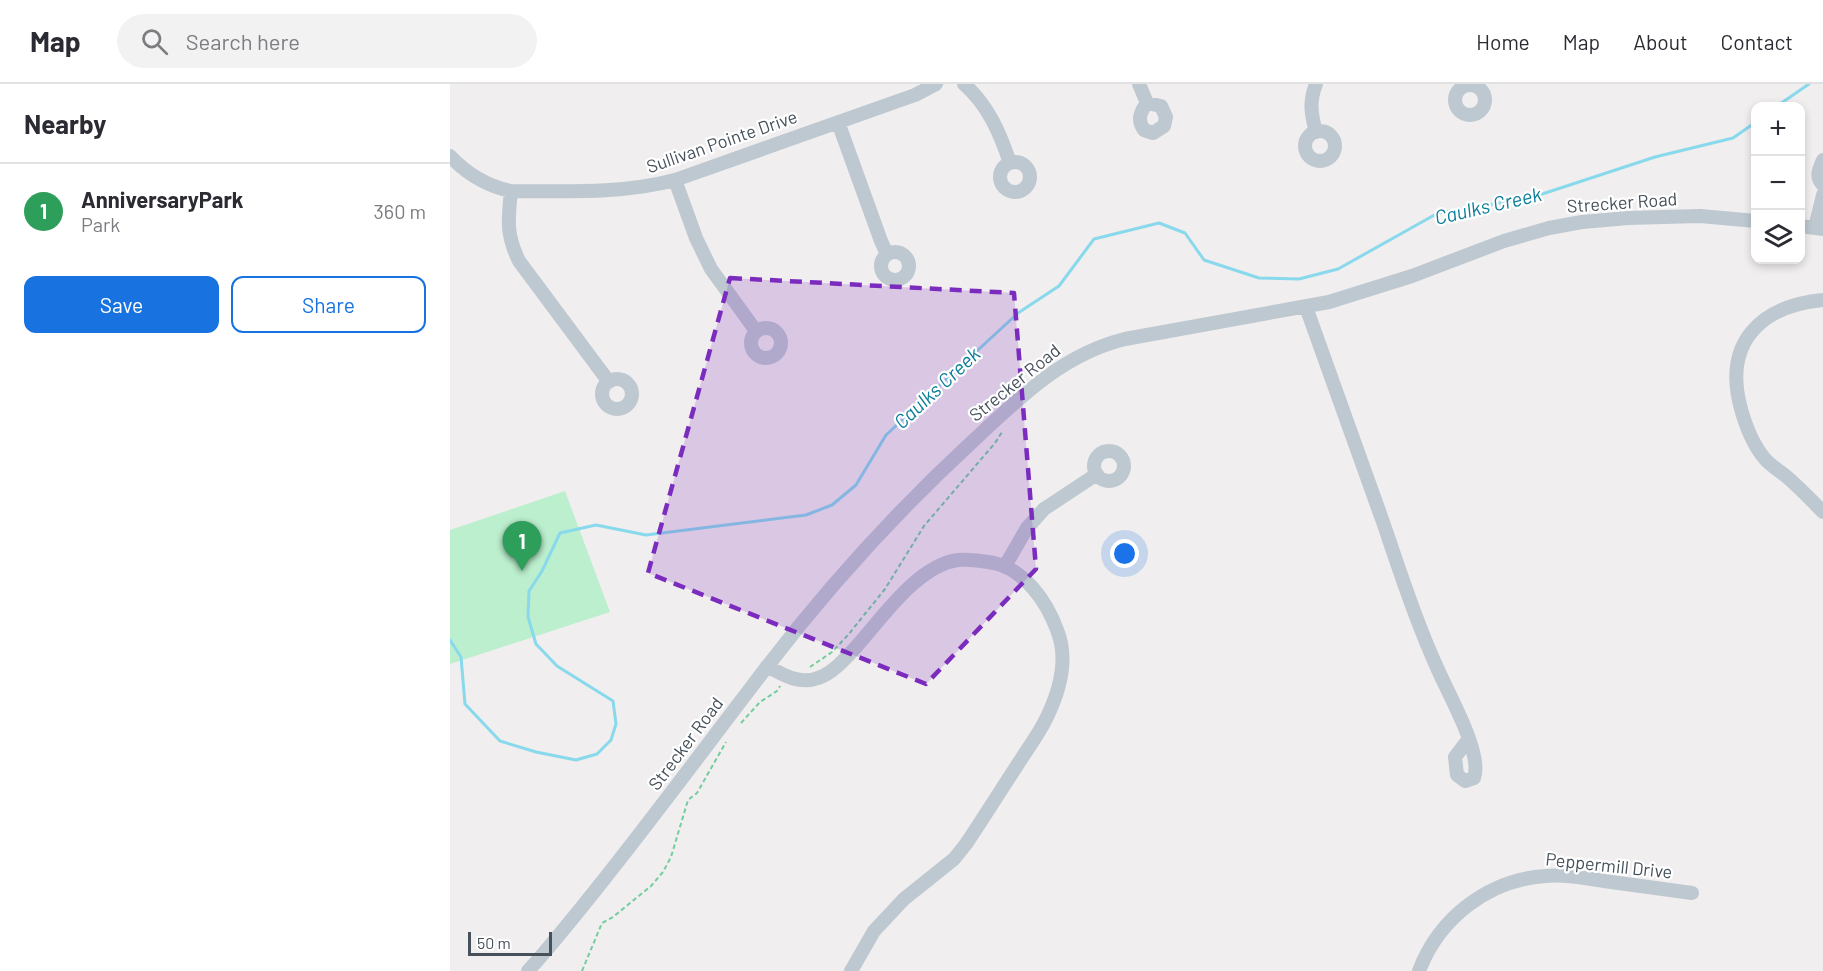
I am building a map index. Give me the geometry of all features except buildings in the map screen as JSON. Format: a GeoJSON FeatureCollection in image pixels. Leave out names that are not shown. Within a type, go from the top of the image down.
{"type":"FeatureCollection","features":[{"type":"Feature","properties":{"kind":"street","name":"Sullivan Pointe Drive"},"geometry":{"type":"LineString","coordinates":[[450,156],[477,179],[496,188],[616,190],[649,187],[675,180],[915,95],[936,84]]}},
{"type":"Feature","properties":{"kind":"street"},"geometry":{"type":"LineString","coordinates":[[964,84],[983,105],[995,123],[1010,163]]}},
{"type":"Feature","properties":{"kind":"street"},"geometry":{"type":"LineString","coordinates":[[1139,84],[1147,103]]}},
{"type":"Feature","properties":{"kind":"street"},"geometry":{"type":"LineString","coordinates":[[1316,84],[1311,96],[1310,107],[1316,132]]}},
{"type":"Feature","properties":{"kind":"street"},"geometry":{"type":"LineString","coordinates":[[837,122],[887,254]]}},
{"type":"Feature","properties":{"kind":"street"},"geometry":{"type":"LineString","coordinates":[[1823,160],[1818,175],[1823,185]]}},
{"type":"Feature","properties":{"kind":"street"},"geometry":{"type":"LineString","coordinates":[[675,180],[696,238],[711,269],[756,331]]}},
{"type":"Feature","properties":{"kind":"street"},"geometry":{"type":"LineString","coordinates":[[511,190],[508,224],[510,243],[519,261],[609,382]]}},
{"type":"Feature","properties":{"kind":"street"},"geometry":{"type":"LineString","coordinates":[[1819,228],[1823,195]]}},
{"type":"Feature","properties":{"kind":"street","name":"Strecker Road"},"geometry":{"type":"LineString","coordinates":[[528,971],[552,945],[660,809],[767,666],[850,567],[916,495],[1003,413],[1076,356],[1102,344],[1306,307],[1413,276],[1504,241],[1549,228],[1582,222],[1628,218],[1709,216],[1751,221]]}},
{"type":"Feature","properties":{"kind":"street"},"geometry":{"type":"LineString","coordinates":[[1823,300],[1794,304],[1773,314],[1759,325],[1747,339],[1739,355],[1736,371],[1737,394],[1750,436],[1766,459],[1823,512]]}},
{"type":"Feature","properties":{"kind":"street"},"geometry":{"type":"LineString","coordinates":[[1306,307],[1408,595],[1439,672],[1459,712],[1468,740]]}},
{"type":"Feature","properties":{"kind":"street"},"geometry":{"type":"LineString","coordinates":[[1005,567],[1027,528],[1044,509],[1097,474]]}},
{"type":"Feature","properties":{"kind":"street"},"geometry":{"type":"LineString","coordinates":[[767,666],[791,679],[819,678],[835,668],[914,583],[932,570],[957,560],[979,560],[1005,567],[1024,580],[1040,596],[1060,637],[1062,676],[1054,702],[1042,726],[954,859],[904,899],[874,931],[851,971]]}},
{"type":"Feature","properties":{"kind":"street","name":"Peppermill Drive"},"geometry":{"type":"LineString","coordinates":[[1419,971],[1432,944],[1454,917],[1479,897],[1513,881],[1547,876],[1575,877],[1692,892]]}},
{"type":"Feature","properties":{"kind":"path"},"geometry":{"type":"LineString","coordinates":[[810,667],[832,652],[885,589],[924,526],[1002,434],[1003,413]]}},
{"type":"Feature","properties":{"kind":"path"},"geometry":{"type":"LineString","coordinates":[[738,727],[759,702],[791,679]]}},
{"type":"Feature","properties":{"kind":"path"},"geometry":{"type":"LineString","coordinates":[[582,971],[602,923],[613,917],[651,886],[663,872],[671,857],[688,800],[697,793],[730,736]]}},
{"type":"Feature","properties":{"kind":"highlighted area"},"geometry":{"type":"Polygon","coordinates":[[[730,278],[1014,293],[1036,569],[926,684],[648,573],[730,278]]]}},
{"type":"Feature","properties":{"kind":"green space"},"geometry":{"type":"Polygon","coordinates":[[[565,491],[610,612],[450,664],[450,530],[565,491]]]}},
{"type":"Feature","properties":{"kind":"waterway","name":"Caulks Creek"},"geometry":{"type":"LineString","coordinates":[[1783,102],[1809,84]]}},
{"type":"Feature","properties":{"kind":"waterway","name":"Caulks Creek"},"geometry":{"type":"LineString","coordinates":[[450,640],[461,657],[465,704],[500,741],[536,752],[576,760],[597,754],[611,740],[616,724],[613,701],[557,666],[536,644],[528,617],[529,591],[542,571],[560,533],[596,525],[646,535],[806,515],[832,505],[856,485],[886,435],[1018,313],[1059,286],[1094,239],[1159,223],[1185,233],[1204,260],[1259,278],[1299,279],[1338,269],[1438,213],[1530,198],[1655,157],[1733,138],[1751,125]]}},
{"type":"Feature","properties":{"kind":"place","name":"AnniversaryPark"},"geometry":{"type":"Point","coordinates":[522,571]}}]}
